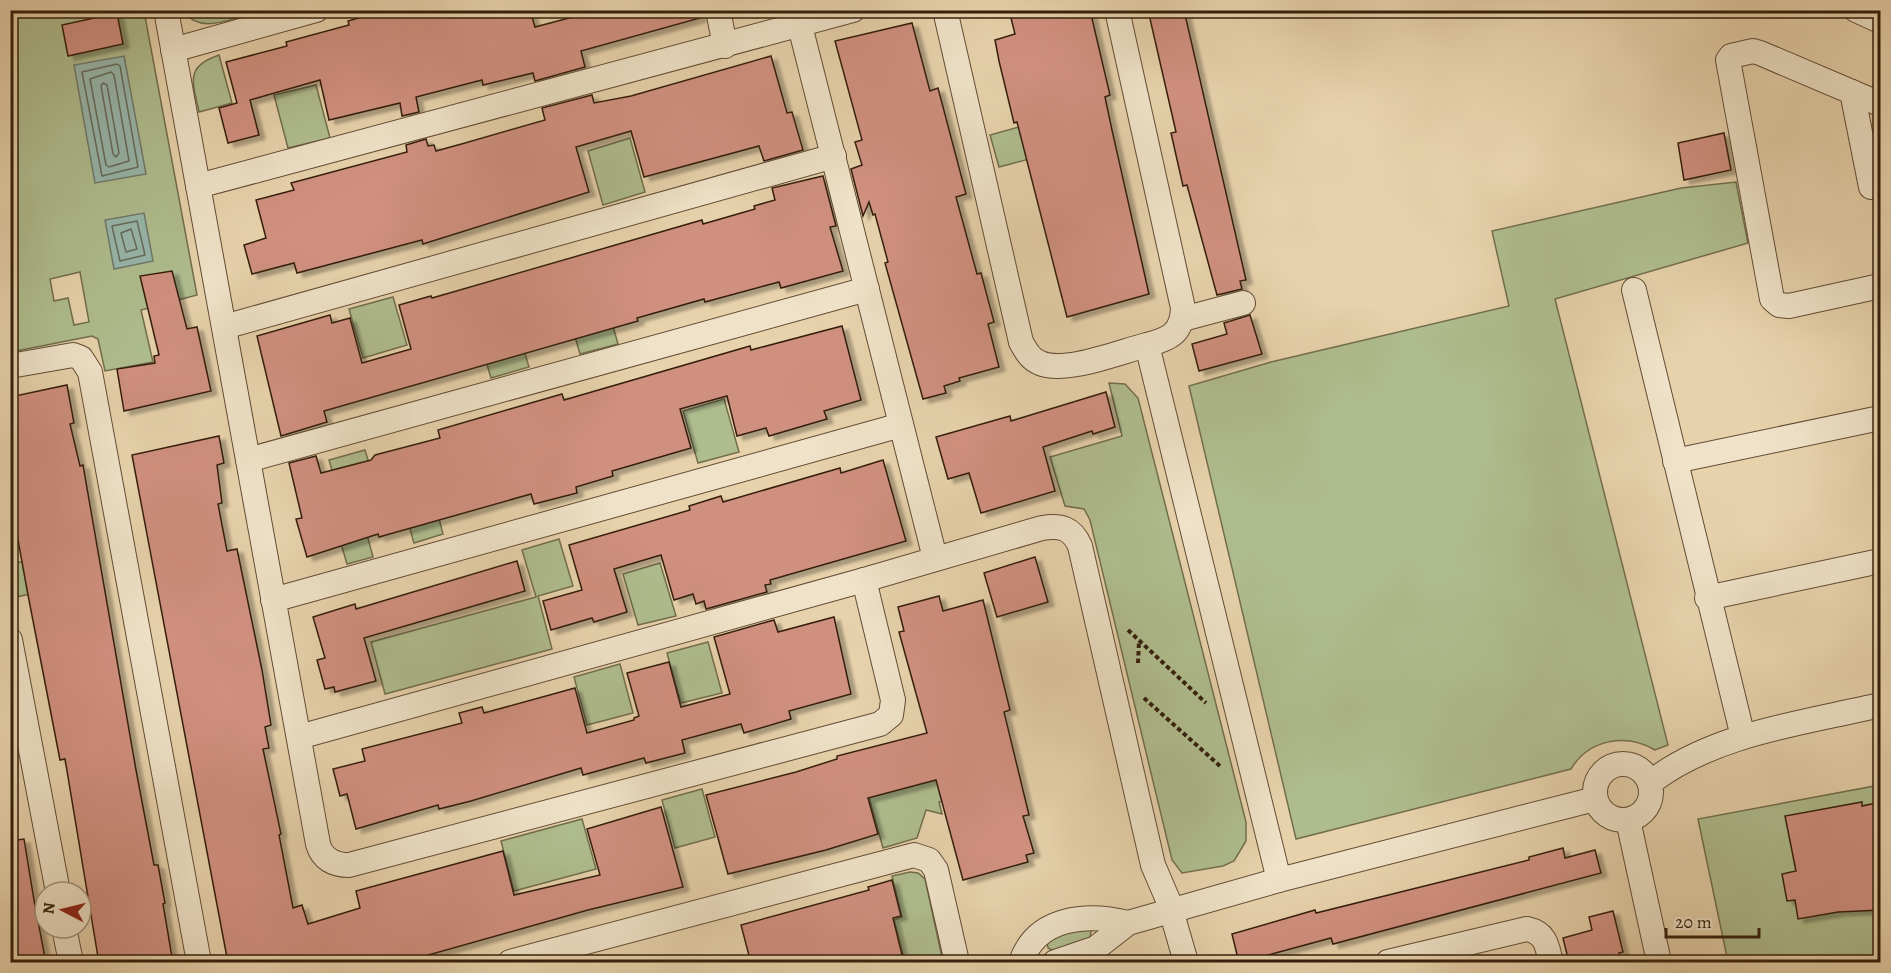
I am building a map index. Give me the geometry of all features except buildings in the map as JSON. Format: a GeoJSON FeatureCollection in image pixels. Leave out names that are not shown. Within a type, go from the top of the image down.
{"type":"FeatureCollection","features":[{"type":"Feature","properties":{"kind":"street"},"geometry":{"type":"LineString","coordinates":[[166,10],[319,848],[328,860],[343,865],[880,724],[891,715],[893,700],[864,580]]}},
{"type":"Feature","properties":{"kind":"street"},"geometry":{"type":"LineString","coordinates":[[173,50],[316,10]]}},
{"type":"Feature","properties":{"kind":"street"},"geometry":{"type":"LineString","coordinates":[[718,10],[725,46]]}},
{"type":"Feature","properties":{"kind":"street"},"geometry":{"type":"LineString","coordinates":[[198,186],[853,10]]}},
{"type":"Feature","properties":{"kind":"street"},"geometry":{"type":"LineString","coordinates":[[945,10],[1021,342],[1027,353],[1037,362],[1063,366],[1147,345],[1173,336],[1183,319],[1182,296],[1117,10]]}},
{"type":"Feature","properties":{"kind":"street"},"geometry":{"type":"LineString","coordinates":[[1856,10],[1881,21]]}},
{"type":"Feature","properties":{"kind":"street"},"geometry":{"type":"LineString","coordinates":[[800,26],[935,558]]}},
{"type":"Feature","properties":{"kind":"street"},"geometry":{"type":"LineString","coordinates":[[1881,104],[1753,51],[1731,56],[1728,60],[1772,299],[1771,309],[1881,286]]}},
{"type":"Feature","properties":{"kind":"street"},"geometry":{"type":"LineString","coordinates":[[1852,92],[1871,187]]}},
{"type":"Feature","properties":{"kind":"street"},"geometry":{"type":"LineString","coordinates":[[224,327],[834,156]]}},
{"type":"Feature","properties":{"kind":"street"},"geometry":{"type":"LineString","coordinates":[[248,460],[867,289]]}},
{"type":"Feature","properties":{"kind":"street"},"geometry":{"type":"LineString","coordinates":[[1634,290],[1707,598],[1743,737]]}},
{"type":"Feature","properties":{"kind":"street"},"geometry":{"type":"LineString","coordinates":[[1183,319],[1244,303]]}},
{"type":"Feature","properties":{"kind":"street"},"geometry":{"type":"LineString","coordinates":[[1147,345],[1279,880]]}},
{"type":"Feature","properties":{"kind":"street"},"geometry":{"type":"LineString","coordinates":[[10,366],[73,356],[81,358],[90,372],[199,963]]}},
{"type":"Feature","properties":{"kind":"street"},"geometry":{"type":"LineString","coordinates":[[1675,461],[1881,418]]}},
{"type":"Feature","properties":{"kind":"street"},"geometry":{"type":"LineString","coordinates":[[273,600],[901,425]]}},
{"type":"Feature","properties":{"kind":"street"},"geometry":{"type":"LineString","coordinates":[[298,737],[864,580],[1042,528],[1064,528],[1075,536],[1080,546],[1154,871],[1171,911],[1186,963]]}},
{"type":"Feature","properties":{"kind":"street"},"geometry":{"type":"LineString","coordinates":[[1707,598],[1881,561]]}},
{"type":"Feature","properties":{"kind":"street"},"geometry":{"type":"LineString","coordinates":[[10,640],[56,880]]}},
{"type":"Feature","properties":{"kind":"street"},"geometry":{"type":"LineString","coordinates":[[1651,782],[1688,759],[1743,737],[1881,705]]}},
{"type":"Feature","properties":{"kind":"street"},"geometry":{"type":"LineString","coordinates":[[1617,763],[1628,763],[1639,768],[1651,782],[1652,797],[1647,808],[1639,816],[1628,820],[1608,816],[1595,799],[1599,776],[1607,768],[1617,763]]}},
{"type":"Feature","properties":{"kind":"street"},"geometry":{"type":"LineString","coordinates":[[1055,963],[1096,948],[1128,923],[1279,880],[1595,799]]}},
{"type":"Feature","properties":{"kind":"street"},"geometry":{"type":"LineString","coordinates":[[1628,820],[1659,963]]}},
{"type":"Feature","properties":{"kind":"street"},"geometry":{"type":"LineString","coordinates":[[510,963],[914,855],[929,860],[936,870],[957,963]]}},
{"type":"Feature","properties":{"kind":"street"},"geometry":{"type":"LineString","coordinates":[[1021,963],[1029,945],[1046,929],[1094,916],[1128,923]]}},
{"type":"Feature","properties":{"kind":"street"},"geometry":{"type":"LineString","coordinates":[[1388,963],[1527,929],[1535,931],[1546,942],[1551,963]]}},
{"type":"Feature","properties":{"kind":"street"},"geometry":{"type":"LineString","coordinates":[[66,940],[71,963]]}},
{"type":"Feature","properties":{"kind":"path"},"geometry":{"type":"LineString","coordinates":[[1093,606],[1111,606],[1123,625],[1205,703],[1213,707],[1235,703]]}},
{"type":"Feature","properties":{"kind":"path"},"geometry":{"type":"LineString","coordinates":[[1110,684],[1129,684],[1226,772]]}},
{"type":"Feature","properties":{"kind":"green space"},"geometry":{"type":"Polygon","coordinates":[[[11,11],[144,11],[197,295],[141,310],[153,362],[105,371],[98,339],[92,336],[11,352],[11,11]],[[80,272],[50,279],[54,301],[68,298],[74,325],[89,322],[80,272]]]}},
{"type":"Feature","properties":{"kind":"green space"},"geometry":{"type":"Polygon","coordinates":[[[183,11],[242,11],[244,16],[211,24],[196,21],[183,11]]]}},
{"type":"Feature","properties":{"kind":"green space"},"geometry":{"type":"Polygon","coordinates":[[[736,11],[791,11],[755,18],[736,11]]]}},
{"type":"Feature","properties":{"kind":"green space"},"geometry":{"type":"Polygon","coordinates":[[[219,55],[232,103],[199,112],[193,84],[196,70],[200,65],[219,55]]]}},
{"type":"Feature","properties":{"kind":"green space"},"geometry":{"type":"Polygon","coordinates":[[[316,85],[330,138],[288,148],[274,95],[316,85]]]}},
{"type":"Feature","properties":{"kind":"green space"},"geometry":{"type":"Polygon","coordinates":[[[1069,113],[1078,146],[999,167],[990,135],[1069,113]]]}},
{"type":"Feature","properties":{"kind":"green space"},"geometry":{"type":"Polygon","coordinates":[[[630,138],[645,192],[603,205],[588,151],[630,138]]]}},
{"type":"Feature","properties":{"kind":"green space"},"geometry":{"type":"Polygon","coordinates":[[[1736,182],[1748,243],[1555,299],[1668,745],[1655,750],[1632,742],[1609,742],[1588,751],[1571,769],[1296,839],[1189,386],[1271,362],[1509,306],[1492,231],[1681,188],[1736,182]]]}},
{"type":"Feature","properties":{"kind":"green space"},"geometry":{"type":"Polygon","coordinates":[[[603,291],[618,344],[580,354],[565,302],[603,291]]]}},
{"type":"Feature","properties":{"kind":"green space"},"geometry":{"type":"Polygon","coordinates":[[[393,297],[407,345],[363,358],[349,309],[393,297]]]}},
{"type":"Feature","properties":{"kind":"green space"},"geometry":{"type":"Polygon","coordinates":[[[514,316],[529,367],[491,378],[476,327],[514,316]]]}},
{"type":"Feature","properties":{"kind":"green space"},"geometry":{"type":"Polygon","coordinates":[[[1109,383],[1125,384],[1138,398],[1246,822],[1246,841],[1234,861],[1223,866],[1182,873],[1172,860],[1090,520],[1084,509],[1065,506],[1050,457],[1122,436],[1109,383]]]}},
{"type":"Feature","properties":{"kind":"green space"},"geometry":{"type":"Polygon","coordinates":[[[724,399],[739,452],[698,463],[683,411],[724,399]]]}},
{"type":"Feature","properties":{"kind":"green space"},"geometry":{"type":"Polygon","coordinates":[[[365,450],[371,470],[357,498],[373,557],[347,564],[330,506],[341,502],[329,460],[365,450]]]}},
{"type":"Feature","properties":{"kind":"green space"},"geometry":{"type":"Polygon","coordinates":[[[430,485],[443,534],[414,543],[400,494],[430,485]]]}},
{"type":"Feature","properties":{"kind":"green space"},"geometry":{"type":"Polygon","coordinates":[[[559,539],[573,586],[538,596],[552,649],[385,694],[371,642],[536,597],[522,550],[559,539]]]}},
{"type":"Feature","properties":{"kind":"green space"},"geometry":{"type":"Polygon","coordinates":[[[57,555],[63,587],[16,597],[10,564],[57,555]]]}},
{"type":"Feature","properties":{"kind":"green space"},"geometry":{"type":"Polygon","coordinates":[[[660,563],[676,616],[638,625],[623,574],[660,563]]]}},
{"type":"Feature","properties":{"kind":"green space"},"geometry":{"type":"Polygon","coordinates":[[[708,642],[722,693],[681,703],[667,653],[708,642]]]}},
{"type":"Feature","properties":{"kind":"green space"},"geometry":{"type":"Polygon","coordinates":[[[620,664],[633,713],[587,725],[574,677],[620,664]]]}},
{"type":"Feature","properties":{"kind":"green space"},"geometry":{"type":"Polygon","coordinates":[[[979,767],[984,789],[939,802],[942,814],[926,810],[917,838],[883,848],[869,797],[979,767]]]}},
{"type":"Feature","properties":{"kind":"green space"},"geometry":{"type":"Polygon","coordinates":[[[1880,785],[1880,962],[1728,962],[1698,819],[1880,785]]]}},
{"type":"Feature","properties":{"kind":"green space"},"geometry":{"type":"Polygon","coordinates":[[[702,789],[715,837],[675,848],[662,800],[702,789]]]}},
{"type":"Feature","properties":{"kind":"green space"},"geometry":{"type":"Polygon","coordinates":[[[582,819],[596,869],[514,891],[501,841],[582,819]]]}},
{"type":"Feature","properties":{"kind":"green space"},"geometry":{"type":"Polygon","coordinates":[[[910,872],[918,873],[925,879],[943,962],[905,962],[894,920],[902,917],[892,876],[910,872]]]}},
{"type":"Feature","properties":{"kind":"green space"},"geometry":{"type":"Polygon","coordinates":[[[1082,927],[1091,930],[1090,939],[1056,952],[1048,948],[1047,941],[1082,927]]]}},
{"type":"Feature","properties":{"kind":"water"},"geometry":{"type":"Polygon","coordinates":[[[124,56],[146,174],[95,183],[74,65],[124,56]]]}},
{"type":"Feature","properties":{"kind":"water"},"geometry":{"type":"Polygon","coordinates":[[[144,213],[153,261],[114,269],[105,220],[144,213]]]}}]}
